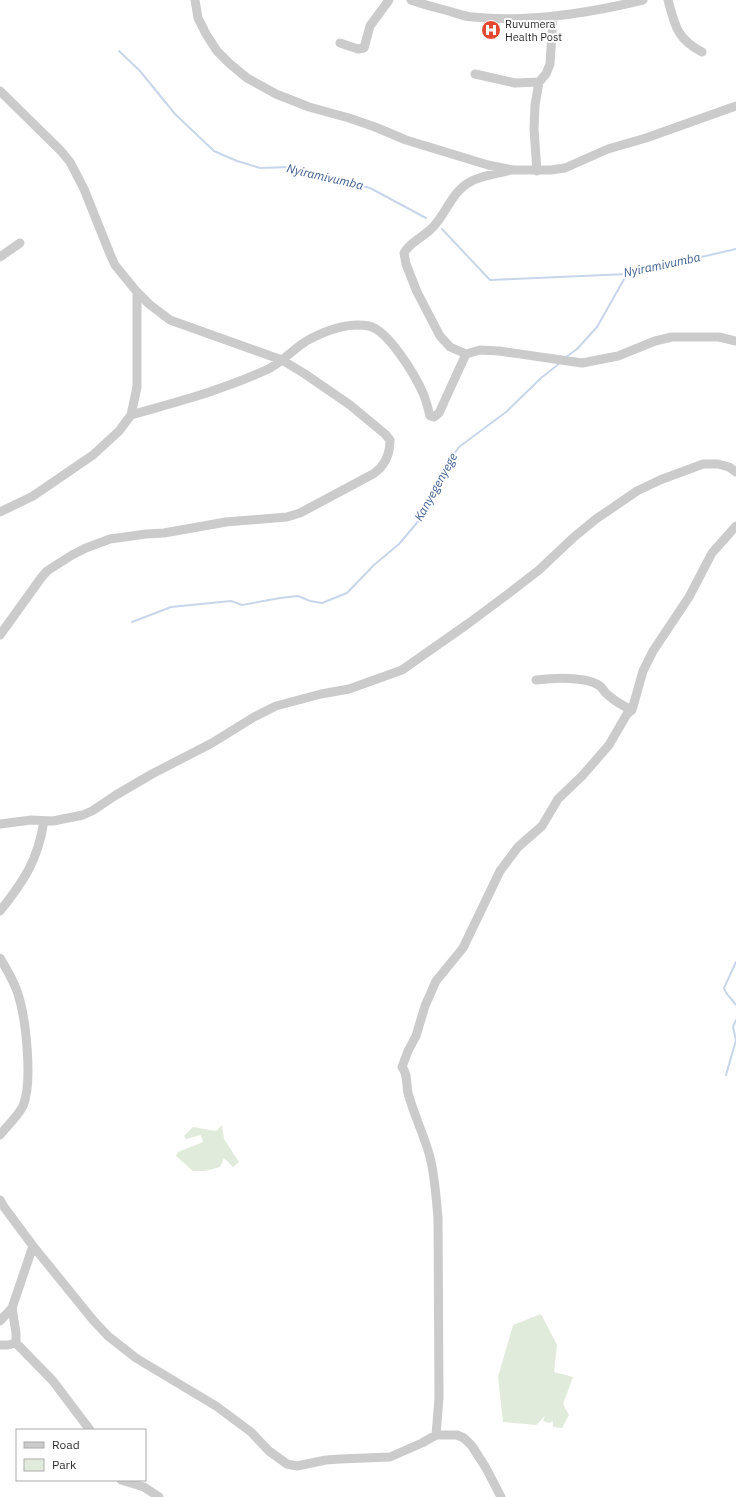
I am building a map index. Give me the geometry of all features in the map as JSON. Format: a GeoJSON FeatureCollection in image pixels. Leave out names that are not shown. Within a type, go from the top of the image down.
{"type":"FeatureCollection","features":[{"type":"Feature","properties":{"kind":"street"},"geometry":{"type":"LineString","coordinates":[[195,0],[198,18],[217,51],[248,78],[276,94],[309,107],[349,118],[420,144],[488,165],[513,170],[537,171],[565,168],[608,149],[646,138],[736,106]]}},
{"type":"Feature","properties":{"kind":"street"},"geometry":{"type":"LineString","coordinates":[[340,43],[358,49],[364,48],[370,26],[389,0]]}},
{"type":"Feature","properties":{"kind":"street"},"geometry":{"type":"LineString","coordinates":[[411,0],[471,17],[506,19],[553,17],[597,11],[642,0]]}},
{"type":"Feature","properties":{"kind":"street"},"geometry":{"type":"LineString","coordinates":[[668,0],[674,24],[680,35],[689,46],[702,52]]}},
{"type":"Feature","properties":{"kind":"street"},"geometry":{"type":"LineString","coordinates":[[537,171],[534,129],[536,94],[539,82],[546,74],[550,64],[553,17]]}},
{"type":"Feature","properties":{"kind":"street"},"geometry":{"type":"LineString","coordinates":[[475,74],[515,83],[539,82]]}},
{"type":"Feature","properties":{"kind":"street"},"geometry":{"type":"LineString","coordinates":[[0,91],[61,151],[70,162],[84,188],[115,265],[149,304],[170,320],[282,360],[350,405],[385,434],[389,438],[390,445],[387,460],[382,467],[373,474],[294,515],[253,521],[226,522],[164,533],[118,537],[86,548],[56,565],[44,575],[0,635]]}},
{"type":"Feature","properties":{"kind":"street"},"geometry":{"type":"LineString","coordinates":[[513,170],[476,179],[466,185],[452,200],[433,227],[408,247],[404,253],[406,264],[417,292],[440,336],[450,347],[466,354],[480,350],[499,351],[582,363],[618,356],[655,341],[672,337],[714,337],[736,341]]}},
{"type":"Feature","properties":{"kind":"street"},"geometry":{"type":"LineString","coordinates":[[0,256],[20,243]]}},
{"type":"Feature","properties":{"kind":"street"},"geometry":{"type":"LineString","coordinates":[[0,512],[33,496],[93,456],[120,431],[131,415],[137,386],[137,292]]}},
{"type":"Feature","properties":{"kind":"street"},"geometry":{"type":"LineString","coordinates":[[131,415],[216,389],[268,370],[308,340],[338,327],[369,326],[378,331],[389,341],[410,368],[423,393],[430,416],[434,417],[439,413],[466,354]]}},
{"type":"Feature","properties":{"kind":"street"},"geometry":{"type":"LineString","coordinates":[[0,824],[31,820],[44,821],[72,817],[92,811],[152,774],[212,743],[254,717],[276,706],[321,694],[349,689],[402,670],[469,623],[539,570],[574,537],[596,519],[637,492],[660,480],[703,464],[718,464],[729,467],[736,472]]}},
{"type":"Feature","properties":{"kind":"street"},"geometry":{"type":"LineString","coordinates":[[436,1435],[439,1398],[438,1218],[436,1190],[429,1155],[408,1092],[405,1071],[402,1067],[416,1036],[425,1006],[436,982],[463,948],[500,871],[518,847],[542,826],[558,799],[600,757],[609,745],[627,714],[632,710],[643,671],[653,651],[689,598],[712,553],[736,526]]}},
{"type":"Feature","properties":{"kind":"street"},"geometry":{"type":"LineString","coordinates":[[536,680],[556,678],[590,681],[601,686],[606,694],[618,703],[632,710]]}},
{"type":"Feature","properties":{"kind":"street"},"geometry":{"type":"LineString","coordinates":[[0,911],[17,890],[32,862],[39,847],[44,821]]}},
{"type":"Feature","properties":{"kind":"street"},"geometry":{"type":"LineString","coordinates":[[0,958],[14,982],[18,995],[25,1032],[28,1072],[27,1088],[22,1108],[0,1134]]}},
{"type":"Feature","properties":{"kind":"street"},"geometry":{"type":"LineString","coordinates":[[0,1200],[4,1208],[33,1246],[93,1320],[108,1336],[136,1358],[216,1406],[251,1432],[269,1451],[287,1464],[298,1466],[333,1459],[390,1457],[436,1435],[454,1434],[464,1438],[486,1468],[502,1497]]}},
{"type":"Feature","properties":{"kind":"street"},"geometry":{"type":"LineString","coordinates":[[0,1321],[12,1308],[33,1246]]}},
{"type":"Feature","properties":{"kind":"street"},"geometry":{"type":"LineString","coordinates":[[12,1308],[16,1328],[16,1343],[53,1381],[89,1429]]}},
{"type":"Feature","properties":{"kind":"street"},"geometry":{"type":"LineString","coordinates":[[0,1345],[16,1343]]}},
{"type":"Feature","properties":{"kind":"street"},"geometry":{"type":"LineString","coordinates":[[124,1481],[144,1487],[159,1497]]}},
{"type":"Feature","properties":{"kind":"green space"},"geometry":{"type":"Polygon","coordinates":[[[222,1125],[224,1139],[239,1162],[233,1167],[224,1158],[220,1167],[205,1171],[193,1171],[176,1156],[178,1152],[203,1142],[201,1135],[186,1139],[184,1136],[193,1127],[216,1131],[222,1125]]]}},
{"type":"Feature","properties":{"kind":"green space"},"geometry":{"type":"Polygon","coordinates":[[[541,1314],[557,1345],[554,1372],[573,1377],[563,1404],[569,1415],[562,1428],[553,1427],[553,1421],[549,1423],[543,1421],[545,1416],[536,1425],[503,1422],[498,1377],[513,1325],[541,1314]]]}},
{"type":"Feature","properties":{"kind":"waterway","name":"Nyiramivumba"},"geometry":{"type":"LineString","coordinates":[[119,51],[140,71],[175,114],[214,151],[237,161],[260,168],[291,167],[370,188],[426,218]]}},
{"type":"Feature","properties":{"kind":"waterway","name":"Nyiramivumba"},"geometry":{"type":"LineString","coordinates":[[442,229],[490,280],[627,274],[736,249]]}},
{"type":"Feature","properties":{"kind":"waterway","name":"Kanyegenyege"},"geometry":{"type":"LineString","coordinates":[[566,357],[577,349],[597,327],[627,274]]}},
{"type":"Feature","properties":{"kind":"waterway","name":"Kanyegenyege"},"geometry":{"type":"LineString","coordinates":[[132,622],[171,607],[231,601],[242,605],[298,596],[310,601],[322,603],[347,593],[374,565],[399,544],[421,518],[445,467],[459,447],[506,412],[541,378],[560,363]]}},
{"type":"Feature","properties":{"kind":"waterway"},"geometry":{"type":"LineString","coordinates":[[736,962],[724,988],[736,1005]]}},
{"type":"Feature","properties":{"kind":"waterway"},"geometry":{"type":"LineString","coordinates":[[726,1075],[736,1040],[733,1027],[736,1020]]}},
{"type":"Feature","properties":{"kind":"place","name":"Ruvumera Health Post"},"geometry":{"type":"Point","coordinates":[491,30]}}]}
